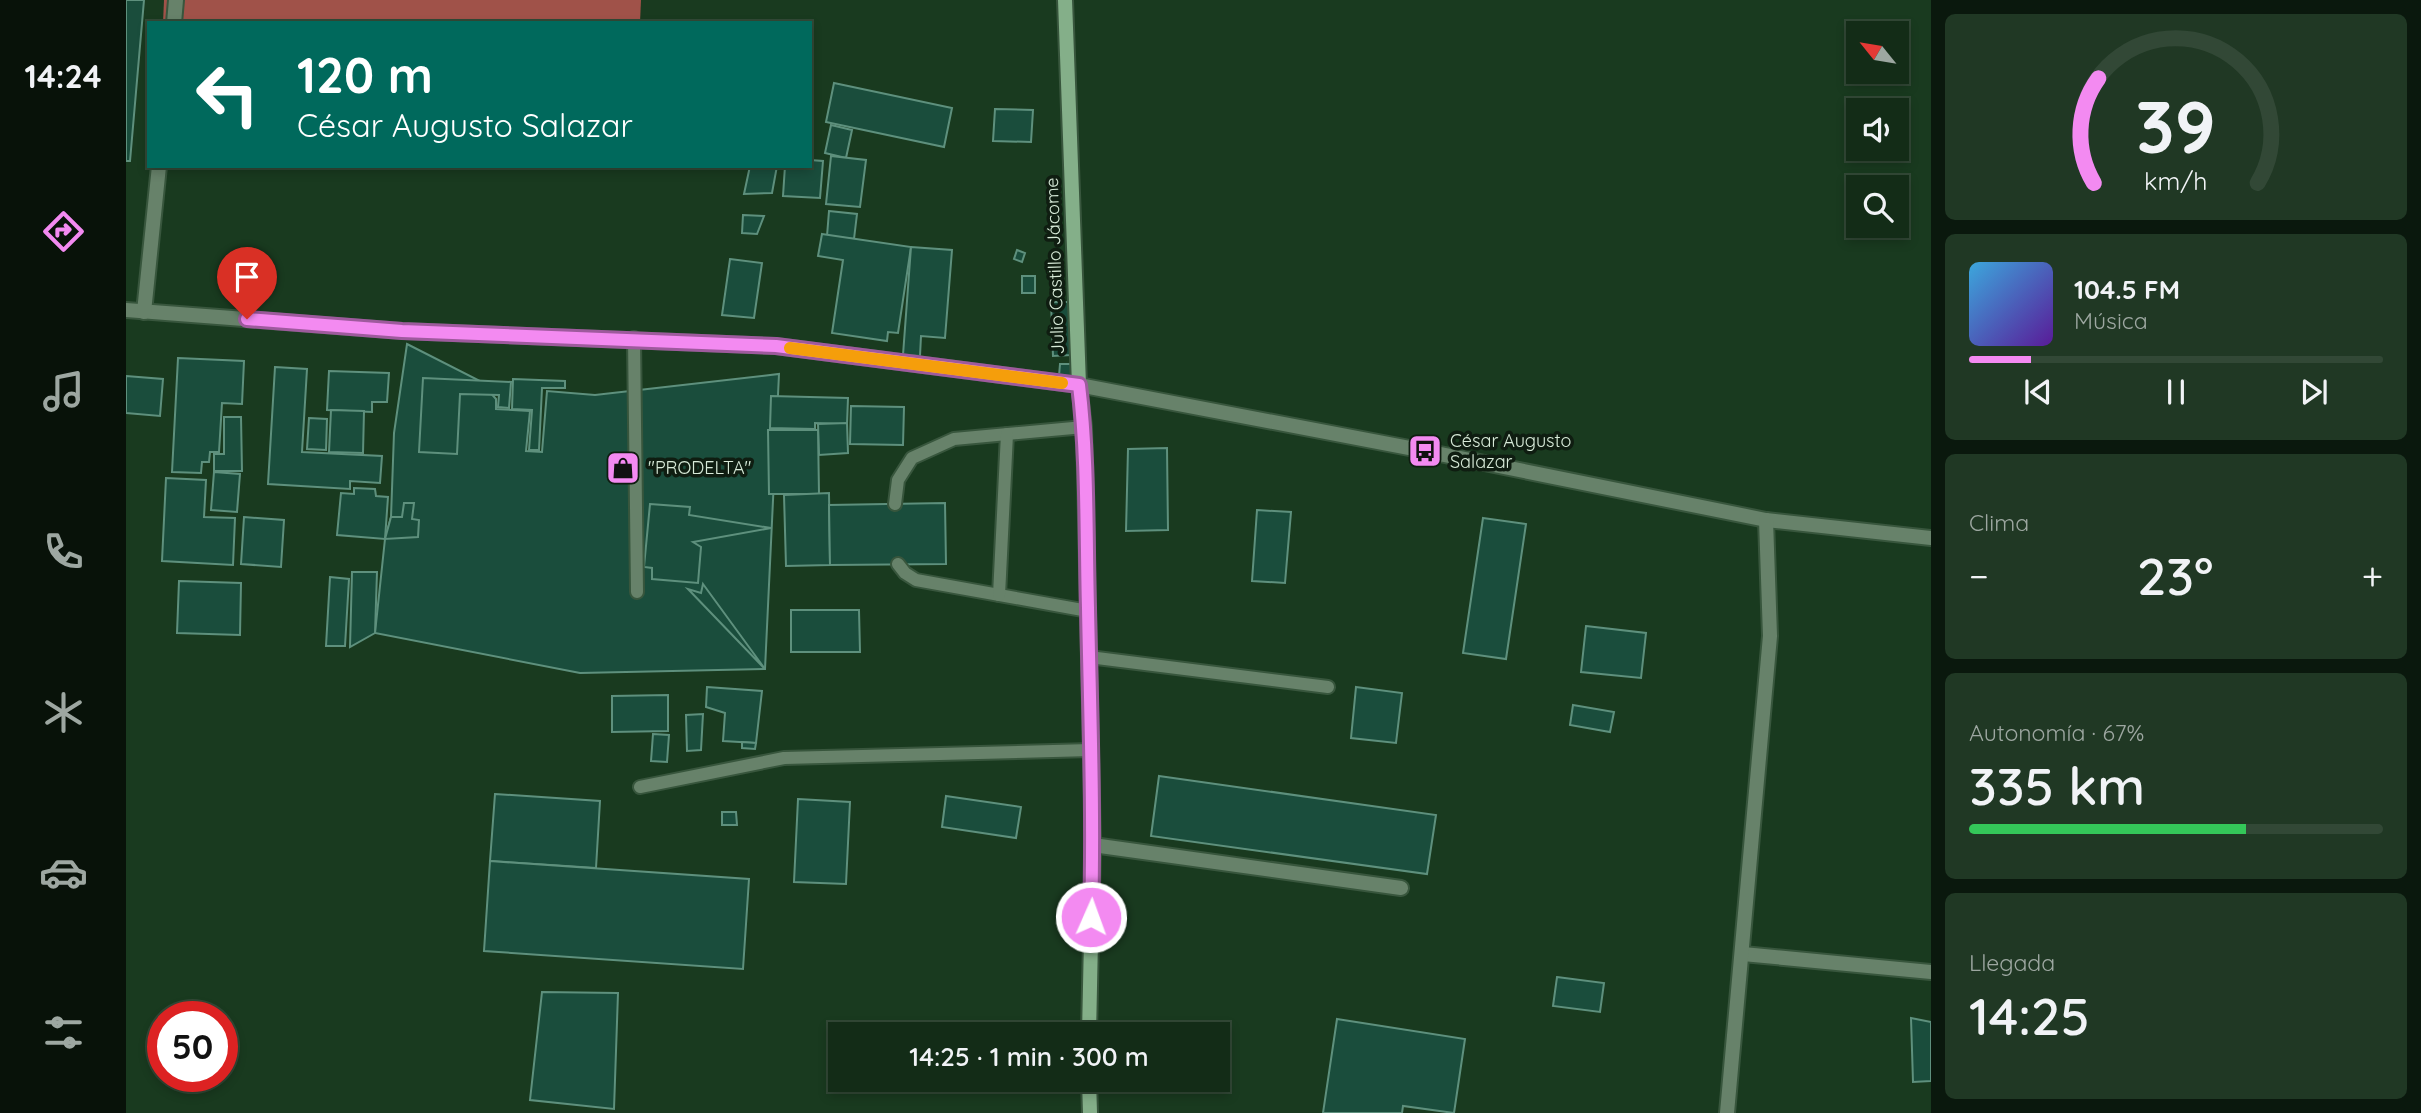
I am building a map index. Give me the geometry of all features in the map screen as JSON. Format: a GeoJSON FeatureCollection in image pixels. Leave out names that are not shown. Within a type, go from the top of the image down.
{"type":"FeatureCollection","features":[{"type":"Feature","properties":{"kind":"main road","name":"Julio Castillo Jácome"},"geometry":{"type":"LineString","coordinates":[[1065,0],[1079,385],[1084,427],[1093,845],[1089,1022]]}},
{"type":"Feature","properties":{"kind":"main road"},"geometry":{"type":"LineString","coordinates":[[1090,1092],[1090,1113]]}},
{"type":"Feature","properties":{"kind":"street"},"geometry":{"type":"LineString","coordinates":[[174,21],[176,0]]}},
{"type":"Feature","properties":{"kind":"street"},"geometry":{"type":"LineString","coordinates":[[144,312],[159,168]]}},
{"type":"Feature","properties":{"kind":"street"},"geometry":{"type":"LineString","coordinates":[[126,310],[402,331],[634,338],[776,346],[1079,385],[1766,520],[1931,538]]}},
{"type":"Feature","properties":{"kind":"street"},"geometry":{"type":"LineString","coordinates":[[1727,1113],[1770,636],[1766,520]]}},
{"type":"Feature","properties":{"kind":"street"},"geometry":{"type":"LineString","coordinates":[[1093,845],[1401,888]]}},
{"type":"Feature","properties":{"kind":"street"},"geometry":{"type":"LineString","coordinates":[[1743,954],[1931,972]]}},
{"type":"Feature","properties":{"kind":"lane"},"geometry":{"type":"LineString","coordinates":[[634,338],[637,592]]}},
{"type":"Feature","properties":{"kind":"lane"},"geometry":{"type":"LineString","coordinates":[[895,504],[898,480],[912,458],[954,439],[1084,427]]}},
{"type":"Feature","properties":{"kind":"lane"},"geometry":{"type":"LineString","coordinates":[[999,594],[1007,434]]}},
{"type":"Feature","properties":{"kind":"lane"},"geometry":{"type":"LineString","coordinates":[[898,564],[916,580],[1088,611]]}},
{"type":"Feature","properties":{"kind":"lane"},"geometry":{"type":"LineString","coordinates":[[1089,657],[1328,687]]}},
{"type":"Feature","properties":{"kind":"lane"},"geometry":{"type":"LineString","coordinates":[[640,787],[784,758],[1091,750]]}},
{"type":"Feature","properties":{"kind":"shaded area"},"geometry":{"type":"Polygon","coordinates":[[[164,0],[641,0],[640,21],[163,21],[164,0]]]}},
{"type":"Feature","properties":{"kind":"building"},"geometry":{"type":"Polygon","coordinates":[[[126,0],[144,0],[130,161],[126,161],[126,0]]]}},
{"type":"Feature","properties":{"kind":"building"},"geometry":{"type":"Polygon","coordinates":[[[834,83],[952,108],[944,147],[826,122],[834,83]]]}},
{"type":"Feature","properties":{"kind":"building"},"geometry":{"type":"Polygon","coordinates":[[[995,109],[1033,110],[1031,142],[993,141],[995,109]]]}},
{"type":"Feature","properties":{"kind":"building"},"geometry":{"type":"Polygon","coordinates":[[[831,125],[852,130],[846,158],[825,153],[831,125]]]}},
{"type":"Feature","properties":{"kind":"building"},"geometry":{"type":"Polygon","coordinates":[[[831,156],[866,160],[860,207],[826,204],[831,156]]]}},
{"type":"Feature","properties":{"kind":"building"},"geometry":{"type":"Polygon","coordinates":[[[812,160],[823,161],[820,198],[783,196],[785,168],[812,168],[812,160]]]}},
{"type":"Feature","properties":{"kind":"building"},"geometry":{"type":"Polygon","coordinates":[[[750,168],[777,168],[772,193],[744,194],[750,168]]]}},
{"type":"Feature","properties":{"kind":"building"},"geometry":{"type":"Polygon","coordinates":[[[829,211],[857,214],[854,239],[827,236],[829,211]]]}},
{"type":"Feature","properties":{"kind":"building"},"geometry":{"type":"Polygon","coordinates":[[[743,215],[764,216],[757,234],[742,233],[743,215]]]}},
{"type":"Feature","properties":{"kind":"building"},"geometry":{"type":"Polygon","coordinates":[[[822,234],[911,247],[898,333],[888,332],[887,341],[832,333],[843,260],[818,256],[822,234]]]}},
{"type":"Feature","properties":{"kind":"building"},"geometry":{"type":"Polygon","coordinates":[[[911,247],[952,250],[945,338],[921,336],[920,356],[903,355],[911,247]]]}},
{"type":"Feature","properties":{"kind":"building"},"geometry":{"type":"Polygon","coordinates":[[[1017,250],[1025,253],[1022,262],[1014,259],[1017,250]]]}},
{"type":"Feature","properties":{"kind":"building"},"geometry":{"type":"Polygon","coordinates":[[[730,259],[762,263],[754,318],[722,315],[730,259]]]}},
{"type":"Feature","properties":{"kind":"building"},"geometry":{"type":"Polygon","coordinates":[[[1022,276],[1035,276],[1035,293],[1022,293],[1022,276]]]}},
{"type":"Feature","properties":{"kind":"building"},"geometry":{"type":"Polygon","coordinates":[[[1051,302],[1069,302],[1071,355],[1053,356],[1051,302]]]}},
{"type":"Feature","properties":{"kind":"building"},"geometry":{"type":"Polygon","coordinates":[[[407,344],[480,381],[496,399],[496,409],[530,411],[526,451],[542,452],[547,391],[595,395],[779,374],[765,669],[580,673],[375,633],[385,539],[391,517],[394,433],[407,344]]]}},
{"type":"Feature","properties":{"kind":"building"},"geometry":{"type":"Polygon","coordinates":[[[178,358],[244,361],[242,404],[222,403],[219,452],[210,452],[209,462],[202,462],[201,473],[172,472],[178,358]]]}},
{"type":"Feature","properties":{"kind":"building"},"geometry":{"type":"Polygon","coordinates":[[[1060,364],[1071,364],[1071,376],[1059,376],[1060,364]]]}},
{"type":"Feature","properties":{"kind":"building"},"geometry":{"type":"Polygon","coordinates":[[[275,367],[307,369],[302,452],[382,456],[380,483],[350,481],[350,489],[268,484],[275,367]]]}},
{"type":"Feature","properties":{"kind":"building"},"geometry":{"type":"Polygon","coordinates":[[[329,371],[389,373],[387,402],[372,402],[372,412],[327,410],[329,371]]]}},
{"type":"Feature","properties":{"kind":"building"},"geometry":{"type":"Polygon","coordinates":[[[126,376],[163,379],[160,416],[126,413],[126,376]]]}},
{"type":"Feature","properties":{"kind":"building"},"geometry":{"type":"Polygon","coordinates":[[[423,378],[511,382],[509,408],[498,407],[499,395],[460,394],[457,454],[419,452],[423,378]]]}},
{"type":"Feature","properties":{"kind":"building"},"geometry":{"type":"Polygon","coordinates":[[[513,379],[565,381],[565,388],[542,388],[539,450],[529,450],[532,410],[512,409],[513,379]]]}},
{"type":"Feature","properties":{"kind":"building"},"geometry":{"type":"Polygon","coordinates":[[[771,396],[848,398],[847,424],[815,423],[815,429],[770,428],[771,396]]]}},
{"type":"Feature","properties":{"kind":"building"},"geometry":{"type":"Polygon","coordinates":[[[851,406],[904,407],[903,445],[850,444],[851,406]]]}},
{"type":"Feature","properties":{"kind":"building"},"geometry":{"type":"Polygon","coordinates":[[[331,410],[364,411],[363,453],[329,452],[331,410]]]}},
{"type":"Feature","properties":{"kind":"building"},"geometry":{"type":"Polygon","coordinates":[[[224,417],[241,417],[242,471],[214,471],[214,454],[224,454],[224,417]]]}},
{"type":"Feature","properties":{"kind":"building"},"geometry":{"type":"Polygon","coordinates":[[[309,418],[327,419],[326,450],[307,449],[309,418]]]}},
{"type":"Feature","properties":{"kind":"building"},"geometry":{"type":"Polygon","coordinates":[[[847,423],[848,453],[819,455],[818,424],[847,423]]]}},
{"type":"Feature","properties":{"kind":"building"},"geometry":{"type":"Polygon","coordinates":[[[768,430],[818,430],[819,494],[769,494],[768,430]]]}},
{"type":"Feature","properties":{"kind":"building"},"geometry":{"type":"Polygon","coordinates":[[[1167,448],[1168,530],[1126,531],[1128,449],[1167,448]]]}},
{"type":"Feature","properties":{"kind":"building"},"geometry":{"type":"Polygon","coordinates":[[[214,472],[240,474],[237,512],[211,510],[214,472]]]}},
{"type":"Feature","properties":{"kind":"building"},"geometry":{"type":"Polygon","coordinates":[[[166,478],[206,480],[204,517],[235,518],[233,565],[162,561],[166,478]]]}},
{"type":"Feature","properties":{"kind":"building"},"geometry":{"type":"Polygon","coordinates":[[[354,488],[375,489],[376,496],[388,497],[385,539],[337,535],[341,493],[354,494],[354,488]]]}},
{"type":"Feature","properties":{"kind":"building"},"geometry":{"type":"Polygon","coordinates":[[[829,493],[830,565],[786,566],[784,495],[829,493]]]}},
{"type":"Feature","properties":{"kind":"building"},"geometry":{"type":"Polygon","coordinates":[[[404,503],[414,503],[412,519],[419,520],[418,537],[385,539],[391,517],[402,517],[404,503]]]}},
{"type":"Feature","properties":{"kind":"building"},"geometry":{"type":"Polygon","coordinates":[[[945,503],[946,564],[830,565],[829,505],[945,503]]]}},
{"type":"Feature","properties":{"kind":"building"},"geometry":{"type":"Polygon","coordinates":[[[650,504],[690,507],[689,515],[771,528],[693,542],[701,547],[698,583],[652,579],[652,568],[644,567],[650,504]]]}},
{"type":"Feature","properties":{"kind":"building"},"geometry":{"type":"Polygon","coordinates":[[[1257,510],[1291,512],[1285,583],[1252,581],[1257,510]]]}},
{"type":"Feature","properties":{"kind":"building"},"geometry":{"type":"Polygon","coordinates":[[[244,517],[284,520],[281,567],[241,564],[244,517]]]}},
{"type":"Feature","properties":{"kind":"building"},"geometry":{"type":"Polygon","coordinates":[[[1483,518],[1526,524],[1506,659],[1463,653],[1483,518]]]}},
{"type":"Feature","properties":{"kind":"building"},"geometry":{"type":"Polygon","coordinates":[[[352,572],[377,572],[375,633],[350,647],[352,572]]]}},
{"type":"Feature","properties":{"kind":"building"},"geometry":{"type":"Polygon","coordinates":[[[330,577],[349,579],[345,646],[326,646],[330,577]]]}},
{"type":"Feature","properties":{"kind":"building"},"geometry":{"type":"Polygon","coordinates":[[[179,581],[241,583],[240,635],[177,633],[179,581]]]}},
{"type":"Feature","properties":{"kind":"building"},"geometry":{"type":"Polygon","coordinates":[[[703,584],[765,669],[688,589],[701,593],[703,584]]]}},
{"type":"Feature","properties":{"kind":"building"},"geometry":{"type":"Polygon","coordinates":[[[791,610],[859,610],[860,652],[791,652],[791,610]]]}},
{"type":"Feature","properties":{"kind":"building"},"geometry":{"type":"Polygon","coordinates":[[[1586,626],[1646,633],[1641,678],[1581,672],[1586,626]]]}},
{"type":"Feature","properties":{"kind":"building"},"geometry":{"type":"Polygon","coordinates":[[[707,687],[762,691],[756,743],[723,741],[725,713],[706,707],[707,687]]]}},
{"type":"Feature","properties":{"kind":"building"},"geometry":{"type":"Polygon","coordinates":[[[1356,687],[1402,693],[1396,743],[1351,738],[1356,687]]]}},
{"type":"Feature","properties":{"kind":"building"},"geometry":{"type":"Polygon","coordinates":[[[668,695],[668,731],[612,732],[612,696],[668,695]]]}},
{"type":"Feature","properties":{"kind":"building"},"geometry":{"type":"Polygon","coordinates":[[[1573,705],[1614,712],[1610,732],[1570,725],[1573,705]]]}},
{"type":"Feature","properties":{"kind":"building"},"geometry":{"type":"Polygon","coordinates":[[[703,714],[701,750],[687,751],[686,715],[703,714]]]}},
{"type":"Feature","properties":{"kind":"building"},"geometry":{"type":"Polygon","coordinates":[[[653,734],[669,735],[667,762],[651,761],[653,734]]]}},
{"type":"Feature","properties":{"kind":"building"},"geometry":{"type":"Polygon","coordinates":[[[742,742],[756,743],[755,749],[742,748],[742,742]]]}},
{"type":"Feature","properties":{"kind":"building"},"geometry":{"type":"Polygon","coordinates":[[[1159,776],[1436,815],[1427,874],[1151,836],[1159,776]]]}},
{"type":"Feature","properties":{"kind":"building"},"geometry":{"type":"Polygon","coordinates":[[[495,794],[600,801],[596,868],[490,861],[495,794]]]}},
{"type":"Feature","properties":{"kind":"building"},"geometry":{"type":"Polygon","coordinates":[[[946,796],[1021,807],[1016,838],[942,827],[946,796]]]}},
{"type":"Feature","properties":{"kind":"building"},"geometry":{"type":"Polygon","coordinates":[[[798,799],[850,802],[846,884],[794,882],[798,799]]]}},
{"type":"Feature","properties":{"kind":"building"},"geometry":{"type":"Polygon","coordinates":[[[722,812],[736,812],[737,825],[722,825],[722,812]]]}},
{"type":"Feature","properties":{"kind":"building"},"geometry":{"type":"Polygon","coordinates":[[[490,861],[749,879],[743,969],[484,951],[490,861]]]}},
{"type":"Feature","properties":{"kind":"building"},"geometry":{"type":"Polygon","coordinates":[[[1557,977],[1604,983],[1600,1012],[1553,1006],[1557,977]]]}},
{"type":"Feature","properties":{"kind":"building"},"geometry":{"type":"Polygon","coordinates":[[[542,992],[618,993],[614,1109],[530,1100],[542,992]]]}},
{"type":"Feature","properties":{"kind":"building"},"geometry":{"type":"Polygon","coordinates":[[[1911,1018],[1931,1022],[1931,1081],[1913,1082],[1911,1018]]]}},
{"type":"Feature","properties":{"kind":"building"},"geometry":{"type":"Polygon","coordinates":[[[1337,1019],[1465,1039],[1454,1113],[1403,1106],[1402,1113],[1323,1113],[1337,1019]]]}},
{"type":"Feature","properties":{"kind":"slow traffic"},"geometry":{"type":"LineString","coordinates":[[790,348],[1062,383]]}},
{"type":"Feature","properties":{"kind":"place","name":"César Augusto Salazar"},"geometry":{"type":"Point","coordinates":[1425,451]}},
{"type":"Feature","properties":{"kind":"place","name":"\"PRODELTA\""},"geometry":{"type":"Point","coordinates":[623,468]}},
{"type":"Feature","properties":{"kind":"route"},"geometry":{"type":"LineString","coordinates":[[247,319],[402,331],[634,338],[776,346],[1079,385],[1084,427],[1089,634],[1093,845],[1091,917]]}}]}
